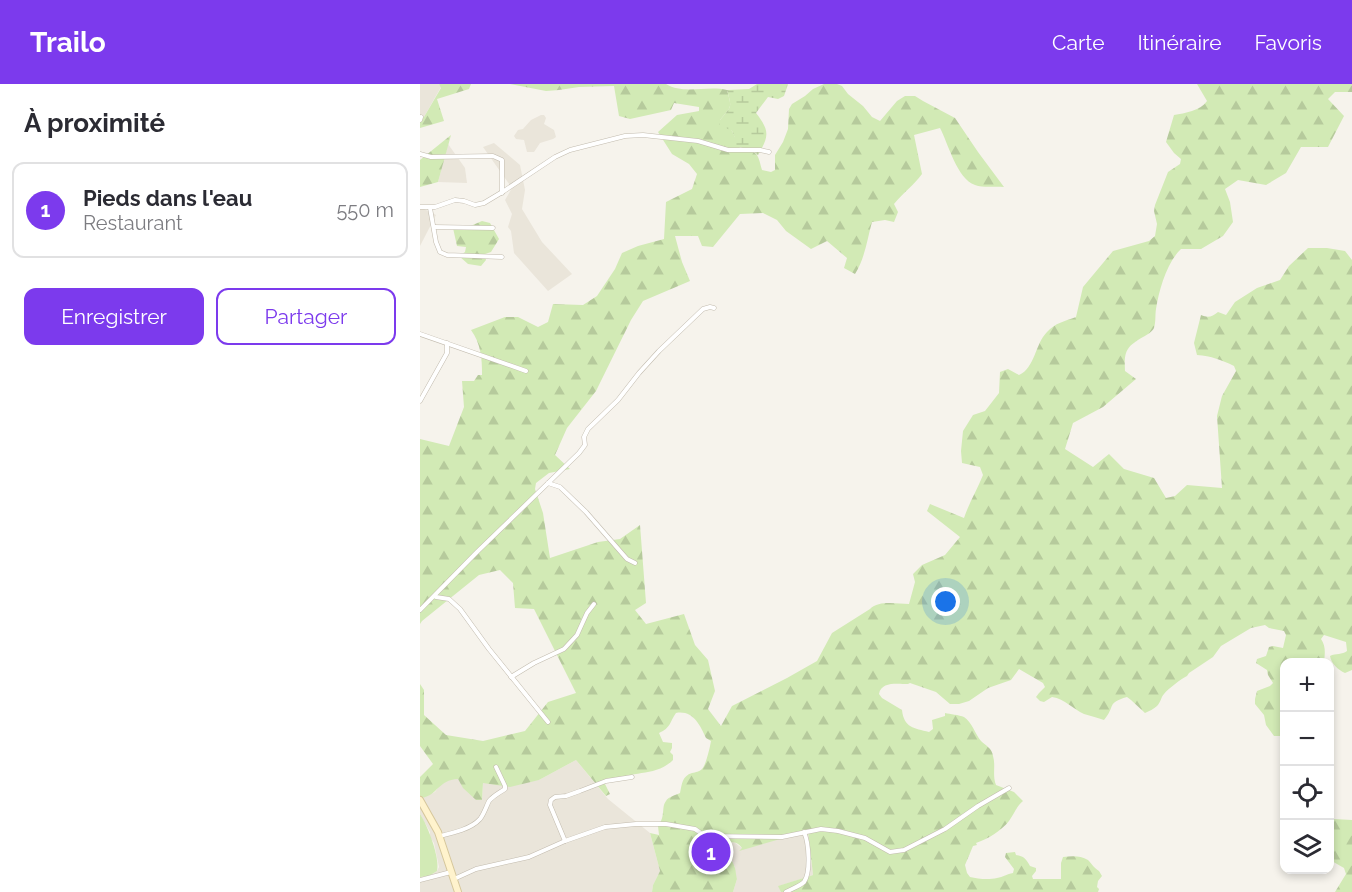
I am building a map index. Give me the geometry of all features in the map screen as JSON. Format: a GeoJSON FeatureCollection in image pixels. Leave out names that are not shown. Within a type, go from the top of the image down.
{"type":"FeatureCollection","features":[{"type":"Feature","properties":{"kind":"main road"},"geometry":{"type":"LineString","coordinates":[[420,800],[440,836],[458,892]]}},
{"type":"Feature","properties":{"kind":"street"},"geometry":{"type":"LineString","coordinates":[[420,207],[430,208],[454,200],[475,205],[484,203],[555,157],[570,150],[625,136],[654,136],[698,141],[729,150],[769,152]]}},
{"type":"Feature","properties":{"kind":"street"},"geometry":{"type":"LineString","coordinates":[[420,154],[431,157],[493,156],[502,160],[502,193]]}},
{"type":"Feature","properties":{"kind":"street"},"geometry":{"type":"LineString","coordinates":[[430,208],[440,252],[447,255],[502,257]]}},
{"type":"Feature","properties":{"kind":"street"},"geometry":{"type":"LineString","coordinates":[[434,227],[493,228]]}},
{"type":"Feature","properties":{"kind":"street"},"geometry":{"type":"LineString","coordinates":[[420,610],[579,453],[585,445],[584,437],[588,429],[618,400],[659,351],[703,309],[714,308]]}},
{"type":"Feature","properties":{"kind":"street"},"geometry":{"type":"LineString","coordinates":[[420,334],[526,370]]}},
{"type":"Feature","properties":{"kind":"street"},"geometry":{"type":"LineString","coordinates":[[420,401],[447,353],[447,343]]}},
{"type":"Feature","properties":{"kind":"street"},"geometry":{"type":"LineString","coordinates":[[548,483],[560,487],[586,512],[627,559],[635,563]]}},
{"type":"Feature","properties":{"kind":"street"},"geometry":{"type":"LineString","coordinates":[[435,596],[449,599],[460,609],[489,650],[548,722]]}},
{"type":"Feature","properties":{"kind":"street"},"geometry":{"type":"LineString","coordinates":[[511,677],[534,663],[564,650],[577,634],[594,604]]}},
{"type":"Feature","properties":{"kind":"street"},"geometry":{"type":"LineString","coordinates":[[440,836],[457,832],[474,823],[480,818],[494,796],[505,789],[503,779],[496,767]]}},
{"type":"Feature","properties":{"kind":"street"},"geometry":{"type":"LineString","coordinates":[[565,841],[550,800],[606,782],[632,777]]}},
{"type":"Feature","properties":{"kind":"street"},"geometry":{"type":"LineString","coordinates":[[420,880],[453,876],[476,868],[529,857],[605,827],[636,824],[666,824],[695,830],[705,836],[782,837],[821,829],[865,838],[890,852],[904,850],[945,829],[1009,788]]}},
{"type":"Feature","properties":{"kind":"street"},"geometry":{"type":"LineString","coordinates":[[786,892],[803,882],[807,873],[807,839],[804,832]]}},
{"type":"Feature","properties":{"kind":"shaded area"},"geometry":{"type":"Polygon","coordinates":[[[420,84],[439,84],[441,87],[424,117],[420,119],[420,84]]]}},
{"type":"Feature","properties":{"kind":"shaded area"},"geometry":{"type":"Polygon","coordinates":[[[541,115],[546,118],[544,124],[554,130],[556,137],[540,143],[534,152],[527,152],[524,140],[516,139],[514,136],[518,130],[523,129],[531,120],[541,115]]]}},
{"type":"Feature","properties":{"kind":"shaded area"},"geometry":{"type":"Polygon","coordinates":[[[494,143],[520,165],[525,190],[522,209],[542,242],[572,274],[548,291],[514,253],[511,231],[508,227],[512,214],[505,200],[512,188],[483,147],[494,143]]]}},
{"type":"Feature","properties":{"kind":"shaded area"},"geometry":{"type":"Polygon","coordinates":[[[448,144],[465,168],[467,183],[438,182],[448,144]]]}},
{"type":"Feature","properties":{"kind":"shaded area"},"geometry":{"type":"Polygon","coordinates":[[[420,207],[436,215],[420,246],[420,207]]]}},
{"type":"Feature","properties":{"kind":"shaded area"},"geometry":{"type":"Polygon","coordinates":[[[576,760],[608,799],[650,833],[660,871],[652,892],[420,892],[420,877],[429,876],[439,867],[434,843],[420,814],[420,796],[422,798],[435,792],[440,785],[450,779],[458,779],[463,787],[482,800],[483,783],[539,780],[576,760]]]}},
{"type":"Feature","properties":{"kind":"shaded area"},"geometry":{"type":"Polygon","coordinates":[[[808,831],[813,875],[779,886],[781,892],[733,892],[737,879],[735,867],[727,856],[729,843],[734,842],[742,848],[808,831]]]}},
{"type":"Feature","properties":{"kind":"green space"},"geometry":{"type":"Polygon","coordinates":[[[439,84],[471,84],[469,89],[437,99],[444,121],[420,128],[420,119],[424,117],[441,88],[439,84]]]}},
{"type":"Feature","properties":{"kind":"green space"},"geometry":{"type":"Polygon","coordinates":[[[510,84],[666,84],[680,89],[727,90],[730,106],[720,120],[732,131],[740,148],[756,154],[762,170],[771,172],[775,170],[775,155],[788,129],[789,109],[792,104],[813,89],[824,84],[842,86],[872,117],[880,121],[897,101],[905,96],[915,96],[955,118],[1004,187],[978,186],[963,176],[940,128],[914,135],[922,174],[894,204],[898,212],[894,222],[885,220],[872,222],[855,274],[844,268],[847,258],[827,241],[811,249],[786,231],[777,220],[763,213],[740,214],[713,247],[702,246],[698,236],[675,236],[690,281],[643,301],[631,320],[596,391],[567,428],[555,455],[570,469],[549,473],[536,483],[535,489],[543,513],[550,558],[598,542],[620,539],[640,525],[646,603],[635,610],[646,624],[684,614],[695,645],[708,660],[715,691],[708,709],[721,726],[732,706],[817,661],[832,633],[878,604],[909,604],[915,582],[913,574],[922,565],[945,555],[960,537],[927,511],[930,504],[964,518],[983,475],[980,467],[962,463],[963,431],[973,415],[985,411],[999,393],[1000,372],[1008,369],[1019,375],[1024,372],[1047,332],[1057,324],[1076,317],[1083,287],[1113,251],[1149,241],[1155,236],[1157,224],[1155,205],[1168,172],[1180,164],[1181,159],[1166,142],[1174,115],[1196,109],[1207,101],[1197,84],[1352,84],[1352,92],[1335,92],[1328,99],[1344,116],[1328,147],[1301,147],[1286,173],[1266,185],[1238,180],[1225,189],[1233,222],[1223,236],[1201,249],[1181,249],[1176,255],[1162,285],[1154,328],[1127,350],[1125,371],[1136,379],[1103,407],[1073,423],[1065,449],[1093,467],[1109,454],[1124,469],[1154,478],[1166,498],[1175,496],[1187,485],[1222,488],[1217,416],[1222,396],[1236,371],[1234,366],[1225,362],[1197,355],[1194,343],[1201,315],[1210,316],[1218,312],[1226,315],[1235,302],[1257,288],[1280,280],[1289,266],[1308,248],[1345,251],[1352,260],[1352,670],[1342,672],[1334,665],[1334,658],[1330,656],[1347,651],[1346,642],[1324,635],[1321,639],[1324,658],[1280,658],[1280,736],[1274,736],[1266,725],[1264,715],[1255,704],[1257,691],[1273,683],[1267,670],[1256,663],[1257,659],[1266,656],[1269,647],[1283,648],[1286,635],[1284,631],[1265,625],[1251,628],[1221,646],[1213,657],[1169,689],[1153,709],[1145,713],[1127,697],[1114,703],[1104,720],[1084,714],[1057,698],[1052,697],[1044,702],[1040,701],[1036,697],[1045,687],[1043,683],[1019,669],[1011,680],[988,688],[969,701],[959,704],[950,704],[936,692],[910,683],[890,684],[880,690],[879,694],[882,698],[902,710],[907,724],[914,728],[929,732],[933,729],[932,720],[945,716],[945,713],[967,719],[981,741],[991,751],[996,785],[1014,792],[1023,801],[1002,828],[973,846],[965,865],[970,877],[991,879],[1013,873],[1014,869],[1005,857],[1006,853],[1015,852],[1030,866],[1036,868],[1033,879],[1061,879],[1063,857],[1072,856],[1085,858],[1099,871],[1102,876],[1098,881],[1098,892],[781,892],[778,886],[813,875],[808,831],[739,851],[742,848],[738,844],[729,843],[727,854],[734,864],[737,879],[733,892],[652,892],[660,871],[650,833],[659,835],[658,826],[665,803],[668,798],[680,793],[686,776],[702,769],[711,741],[706,738],[691,716],[682,713],[676,713],[668,727],[659,733],[663,742],[672,743],[670,752],[673,760],[658,769],[621,778],[615,782],[604,782],[610,794],[606,796],[576,760],[539,780],[510,787],[483,783],[482,800],[476,800],[463,788],[458,779],[446,782],[432,794],[422,798],[420,796],[420,777],[433,764],[420,746],[420,684],[424,690],[424,715],[446,735],[483,741],[525,731],[548,702],[576,693],[534,609],[515,608],[513,583],[500,570],[479,575],[420,624],[420,439],[449,446],[464,407],[462,381],[474,381],[478,375],[482,375],[480,351],[471,330],[505,317],[518,317],[538,327],[548,322],[553,304],[583,305],[597,296],[615,269],[622,253],[664,239],[666,202],[692,189],[697,174],[689,164],[672,154],[658,132],[677,115],[699,111],[699,107],[674,103],[671,110],[630,119],[619,116],[614,86],[546,91],[510,84]]]}},
{"type":"Feature","properties":{"kind":"green space"},"geometry":{"type":"Polygon","coordinates":[[[757,84],[788,84],[784,96],[778,99],[768,97],[756,113],[766,129],[766,138],[758,155],[733,144],[735,138],[732,131],[720,125],[720,120],[730,106],[727,90],[749,89],[757,84]]]}},
{"type":"Feature","properties":{"kind":"green space"},"geometry":{"type":"Polygon","coordinates":[[[451,135],[438,182],[420,187],[420,160],[451,135]]]}},
{"type":"Feature","properties":{"kind":"green space"},"geometry":{"type":"Polygon","coordinates":[[[482,221],[490,223],[499,239],[491,252],[485,254],[486,260],[481,266],[468,264],[459,256],[465,252],[466,247],[457,246],[453,228],[468,227],[482,221]]]}},
{"type":"Feature","properties":{"kind":"green space"},"geometry":{"type":"Polygon","coordinates":[[[420,814],[433,842],[437,871],[429,876],[420,877],[420,814]]]}},
{"type":"Feature","properties":{"kind":"green space"},"geometry":{"type":"Polygon","coordinates":[[[1334,819],[1352,820],[1352,892],[1335,892],[1346,874],[1344,868],[1334,862],[1334,819]]]}},
{"type":"Feature","properties":{"kind":"place","name":"Pieds dans l'eau"},"geometry":{"type":"Point","coordinates":[711,852]}}]}
